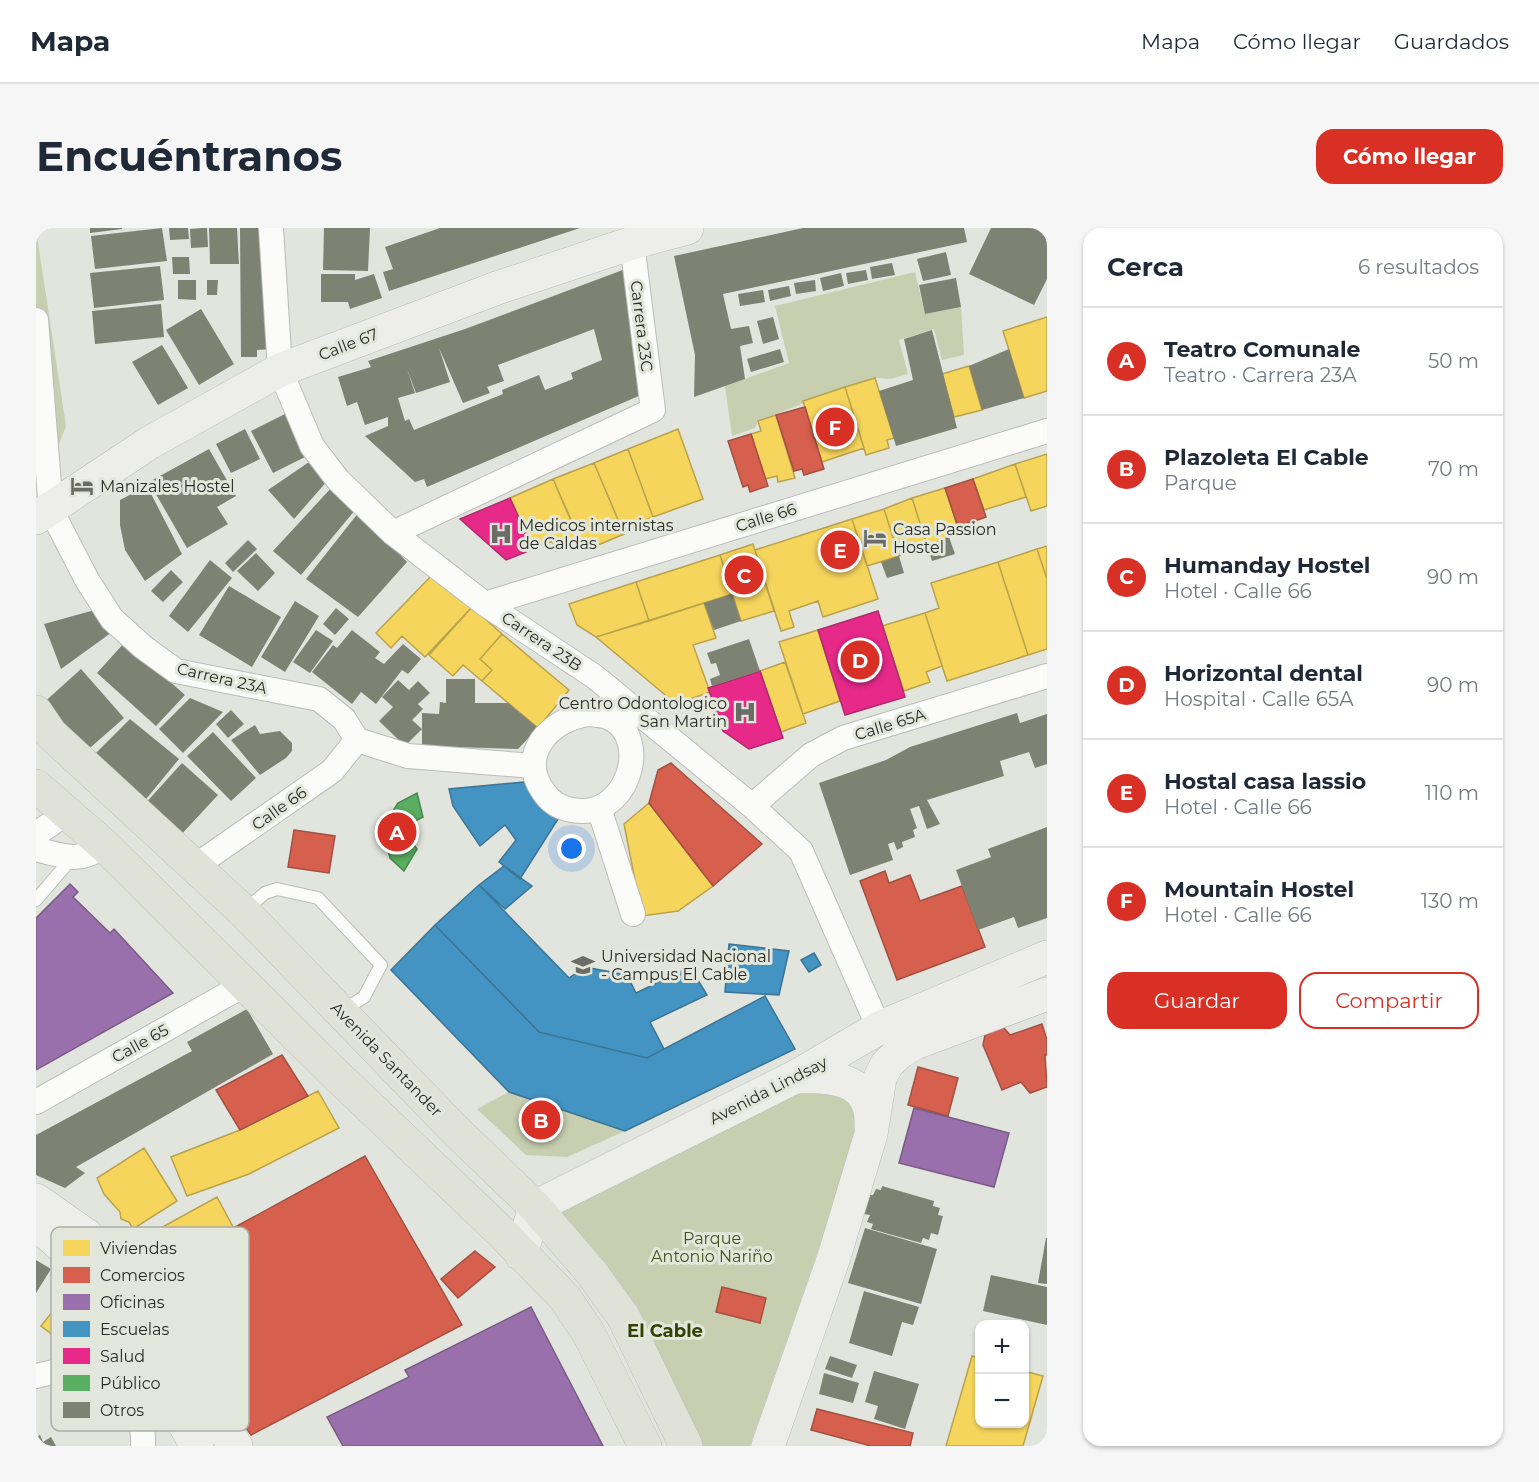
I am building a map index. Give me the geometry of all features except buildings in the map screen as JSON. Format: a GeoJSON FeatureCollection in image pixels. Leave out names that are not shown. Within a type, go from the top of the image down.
{"type":"FeatureCollection","features":[{"type":"Feature","properties":{"kind":"main road","name":"Calle 67"},"geometry":{"type":"LineString","coordinates":[[44,514],[149,443],[280,370],[497,288],[632,243],[687,228]]}},
{"type":"Feature","properties":{"kind":"main road","name":"Avenida Santander"},"geometry":{"type":"LineString","coordinates":[[36,712],[51,734],[122,797],[243,911],[455,1130],[535,1207],[591,1272],[623,1316],[686,1446]]}},
{"type":"Feature","properties":{"kind":"main road"},"geometry":{"type":"LineString","coordinates":[[36,786],[105,846],[565,1298],[589,1334],[645,1446]]}},
{"type":"Feature","properties":{"kind":"main road","name":"Avenida Lindsay"},"geometry":{"type":"LineString","coordinates":[[535,1207],[795,1077],[879,1028],[1047,957]]}},
{"type":"Feature","properties":{"kind":"main road"},"geometry":{"type":"LineString","coordinates":[[768,1446],[834,1257],[871,1134],[880,1078],[887,1064],[900,1052],[915,1043],[1047,993]]}},
{"type":"Feature","properties":{"kind":"main road"},"geometry":{"type":"LineString","coordinates":[[795,1077],[840,1078],[854,1086],[865,1099],[872,1116],[871,1134]]}},
{"type":"Feature","properties":{"kind":"main road"},"geometry":{"type":"LineString","coordinates":[[36,1200],[75,1227]]}},
{"type":"Feature","properties":{"kind":"main road"},"geometry":{"type":"LineString","coordinates":[[521,1254],[535,1207]]}},
{"type":"Feature","properties":{"kind":"main road"},"geometry":{"type":"LineString","coordinates":[[36,1224],[51,1237]]}},
{"type":"Feature","properties":{"kind":"main road"},"geometry":{"type":"LineString","coordinates":[[188,1431],[196,1446]]}},
{"type":"Feature","properties":{"kind":"main road"},"geometry":{"type":"LineString","coordinates":[[227,1431],[236,1446]]}},
{"type":"Feature","properties":{"kind":"street","name":"Carrera 23B"},"geometry":{"type":"LineString","coordinates":[[271,228],[280,370],[312,446],[338,480],[393,533],[485,604],[607,687],[752,806],[801,851],[879,1028]]}},
{"type":"Feature","properties":{"kind":"street","name":"Carrera 23C"},"geometry":{"type":"LineString","coordinates":[[393,533],[653,410],[632,243]]}},
{"type":"Feature","properties":{"kind":"street","name":"Carrera 23A"},"geometry":{"type":"LineString","coordinates":[[36,320],[44,514],[112,619],[143,647],[176,671],[319,699],[344,719],[357,740]]}},
{"type":"Feature","properties":{"kind":"street","name":"Calle 66"},"geometry":{"type":"LineString","coordinates":[[485,604],[1047,431]]}},
{"type":"Feature","properties":{"kind":"street","name":"Calle 65A"},"geometry":{"type":"LineString","coordinates":[[752,806],[811,755],[843,738],[1047,676]]}},
{"type":"Feature","properties":{"kind":"street"},"geometry":{"type":"LineString","coordinates":[[602,715],[607,687]]}},
{"type":"Feature","properties":{"kind":"street"},"geometry":{"type":"LineString","coordinates":[[602,715],[618,724],[628,742],[631,762],[627,781],[611,802],[599,808],[581,812],[563,808],[548,799],[537,783],[534,766],[542,740],[550,729],[574,716],[602,715]]}},
{"type":"Feature","properties":{"kind":"street"},"geometry":{"type":"LineString","coordinates":[[628,742],[653,726]]}},
{"type":"Feature","properties":{"kind":"street","name":"Calle 66"},"geometry":{"type":"LineString","coordinates":[[194,867],[332,771],[357,740]]}},
{"type":"Feature","properties":{"kind":"street"},"geometry":{"type":"LineString","coordinates":[[357,740],[408,756],[534,766]]}},
{"type":"Feature","properties":{"kind":"street"},"geometry":{"type":"LineString","coordinates":[[599,808],[633,914]]}},
{"type":"Feature","properties":{"kind":"street"},"geometry":{"type":"LineString","coordinates":[[36,834],[55,821],[62,809]]}},
{"type":"Feature","properties":{"kind":"street"},"geometry":{"type":"LineString","coordinates":[[36,849],[71,859],[90,855],[105,846]]}},
{"type":"Feature","properties":{"kind":"street","name":"Calle 65"},"geometry":{"type":"LineString","coordinates":[[36,1102],[244,985]]}},
{"type":"Feature","properties":{"kind":"street"},"geometry":{"type":"LineString","coordinates":[[36,1376],[51,1373]]}},
{"type":"Feature","properties":{"kind":"street"},"geometry":{"type":"LineString","coordinates":[[142,1431],[143,1446]]}},
{"type":"Feature","properties":{"kind":"lane"},"geometry":{"type":"LineString","coordinates":[[36,900],[71,859]]}},
{"type":"Feature","properties":{"kind":"lane"},"geometry":{"type":"LineString","coordinates":[[243,911],[265,892],[277,889],[318,898],[381,965],[363,997],[342,1011]]}},
{"type":"Feature","properties":{"kind":"green space"},"geometry":{"type":"Polygon","coordinates":[[[36,230],[66,426],[51,464],[36,471],[36,230]]]}},
{"type":"Feature","properties":{"kind":"green space"},"geometry":{"type":"Polygon","coordinates":[[[915,272],[925,314],[961,307],[964,355],[942,360],[934,329],[899,340],[908,374],[890,379],[875,378],[845,387],[758,421],[755,428],[732,436],[725,386],[789,363],[775,306],[915,272]]]}},
{"type":"Feature","properties":{"kind":"green space","name":"Parque Antonio Nariño"},"geometry":{"type":"Polygon","coordinates":[[[818,1084],[840,1097],[851,1107],[855,1122],[854,1148],[750,1446],[699,1446],[554,1214],[799,1087],[818,1084]]]}},
{"type":"Feature","properties":{"kind":"green space"},"geometry":{"type":"Polygon","coordinates":[[[509,1092],[625,1131],[567,1157],[526,1155],[477,1109],[509,1092]]]}},
{"type":"Feature","properties":{"kind":"place","name":"Mountain Hostel"},"geometry":{"type":"Point","coordinates":[835,427]}},
{"type":"Feature","properties":{"kind":"place","name":"Manizales Hostel"},"geometry":{"type":"Point","coordinates":[82,486]}},
{"type":"Feature","properties":{"kind":"place","name":"Medicos internistas de Caldas"},"geometry":{"type":"Point","coordinates":[501,534]}},
{"type":"Feature","properties":{"kind":"place","name":"Casa Passion Hostel"},"geometry":{"type":"Point","coordinates":[875,538]}},
{"type":"Feature","properties":{"kind":"place","name":"Hostal casa lassio"},"geometry":{"type":"Point","coordinates":[840,550]}},
{"type":"Feature","properties":{"kind":"place","name":"Humanday Hostel"},"geometry":{"type":"Point","coordinates":[744,575]}},
{"type":"Feature","properties":{"kind":"place","name":"Horizontal dental"},"geometry":{"type":"Point","coordinates":[860,660]}},
{"type":"Feature","properties":{"kind":"place","name":"Centro Odontologico San Martin"},"geometry":{"type":"Point","coordinates":[745,712]}},
{"type":"Feature","properties":{"kind":"place","name":"Teatro Comunale"},"geometry":{"type":"Point","coordinates":[397,832]}},
{"type":"Feature","properties":{"kind":"place","name":"Universidad Nacional - Campus El Cable"},"geometry":{"type":"Point","coordinates":[583,965]}},
{"type":"Feature","properties":{"kind":"place","name":"Plazoleta El Cable"},"geometry":{"type":"Point","coordinates":[541,1120]}},
{"type":"Feature","properties":{"kind":"district","name":"El Cable"},"geometry":{"type":"Point","coordinates":[665,1331]}}]}
